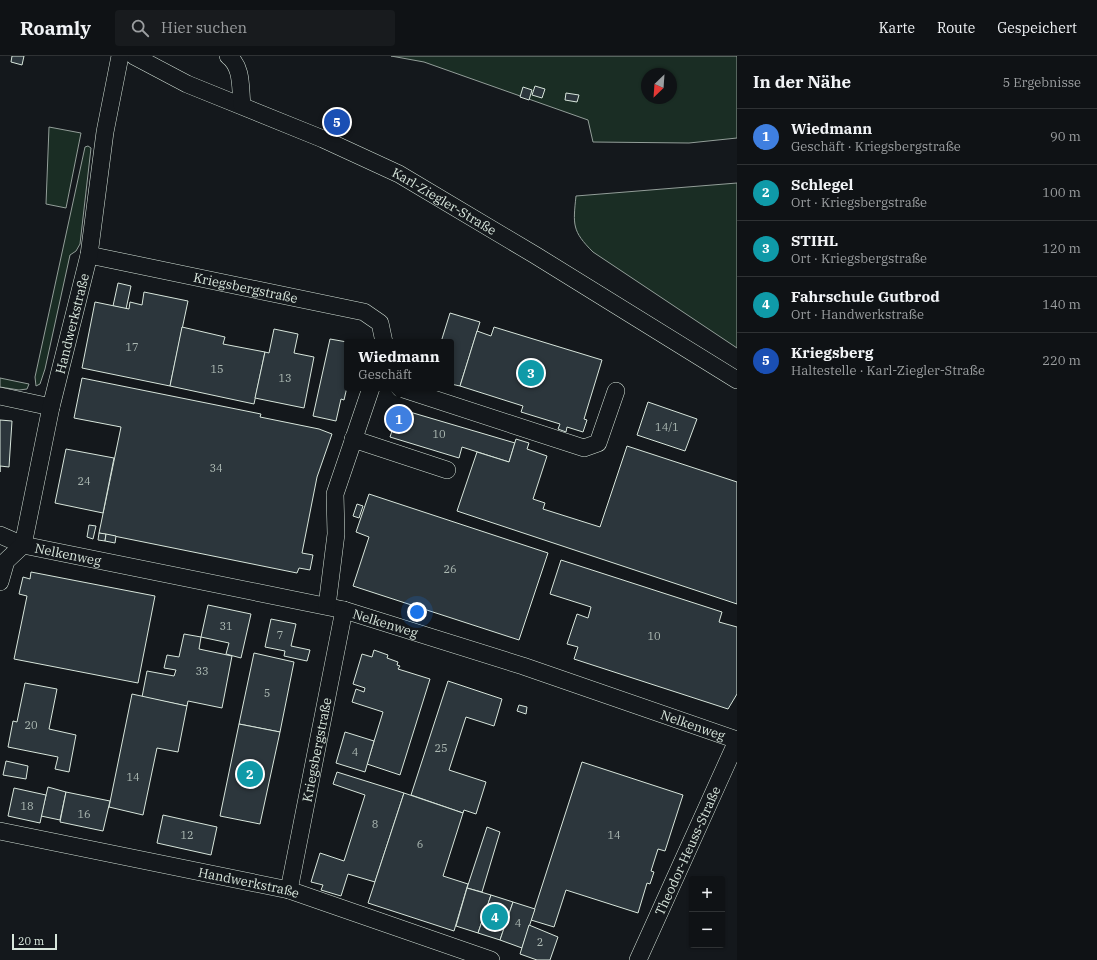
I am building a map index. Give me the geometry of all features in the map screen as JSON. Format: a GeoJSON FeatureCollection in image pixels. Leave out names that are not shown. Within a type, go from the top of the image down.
{"type":"FeatureCollection","features":[{"type":"Feature","properties":{"kind":"street","name":"Handwerkstraße"},"geometry":{"type":"LineString","coordinates":[[22,545],[51,407],[89,255],[104,132],[120,56]]}},
{"type":"Feature","properties":{"kind":"street","name":"Karl-Ziegler-Straße"},"geometry":{"type":"LineString","coordinates":[[134,56],[187,84],[323,139],[399,174],[535,255],[737,380]]}},
{"type":"Feature","properties":{"kind":"street"},"geometry":{"type":"LineString","coordinates":[[228,56],[234,60],[239,70],[242,105]]}},
{"type":"Feature","properties":{"kind":"street","name":"Kriegsbergstraße"},"geometry":{"type":"LineString","coordinates":[[89,255],[364,312],[380,323],[383,339]]}},
{"type":"Feature","properties":{"kind":"street"},"geometry":{"type":"LineString","coordinates":[[327,606],[336,534],[335,494],[353,438],[371,391]]}},
{"type":"Feature","properties":{"kind":"street"},"geometry":{"type":"LineString","coordinates":[[409,391],[584,448],[598,443],[616,391]]}},
{"type":"Feature","properties":{"kind":"street"},"geometry":{"type":"LineString","coordinates":[[0,396],[51,407]]}},
{"type":"Feature","properties":{"kind":"street"},"geometry":{"type":"LineString","coordinates":[[353,438],[447,470]]}},
{"type":"Feature","properties":{"kind":"street","name":"Nelkenweg"},"geometry":{"type":"LineString","coordinates":[[0,535],[22,545],[344,610],[523,666],[737,740]]}},
{"type":"Feature","properties":{"kind":"street"},"geometry":{"type":"LineString","coordinates":[[0,582],[6,561],[22,545]]}},
{"type":"Feature","properties":{"kind":"street","name":"Kriegsbergstraße"},"geometry":{"type":"LineString","coordinates":[[289,890],[344,610]]}},
{"type":"Feature","properties":{"kind":"street","name":"Theodor-Heuss-Straße"},"geometry":{"type":"LineString","coordinates":[[638,960],[737,740]]}},
{"type":"Feature","properties":{"kind":"street","name":"Handwerkstraße"},"geometry":{"type":"LineString","coordinates":[[0,831],[289,890],[491,960]]}},
{"type":"Feature","properties":{"kind":"green space"},"geometry":{"type":"Polygon","coordinates":[[[391,56],[737,56],[737,138],[689,143],[593,142],[588,120],[424,62],[391,56]]]}},
{"type":"Feature","properties":{"kind":"green space"},"geometry":{"type":"Polygon","coordinates":[[[49,127],[81,133],[66,208],[46,204],[49,127]]]}},
{"type":"Feature","properties":{"kind":"green space"},"geometry":{"type":"Polygon","coordinates":[[[88,146],[91,148],[80,244],[76,251],[70,255],[45,369],[40,384],[36,386],[35,377],[85,147],[88,146]]]}},
{"type":"Feature","properties":{"kind":"green space"},"geometry":{"type":"Polygon","coordinates":[[[737,183],[737,348],[593,252],[581,238],[576,227],[574,214],[576,196],[737,183]]]}},
{"type":"Feature","properties":{"kind":"green space"},"geometry":{"type":"Polygon","coordinates":[[[0,378],[29,384],[27,389],[19,390],[0,387],[0,378]]]}},
{"type":"Feature","properties":{"kind":"building"},"geometry":{"type":"Polygon","coordinates":[[[12,56],[24,56],[22,65],[11,62],[12,56]]]}},
{"type":"Feature","properties":{"kind":"building"},"geometry":{"type":"Polygon","coordinates":[[[535,86],[545,89],[542,98],[532,95],[535,86]]]}},
{"type":"Feature","properties":{"kind":"building"},"geometry":{"type":"Polygon","coordinates":[[[523,87],[532,90],[529,100],[520,97],[523,87]]]}},
{"type":"Feature","properties":{"kind":"building"},"geometry":{"type":"Polygon","coordinates":[[[566,93],[579,95],[577,102],[565,100],[566,93]]]}},
{"type":"Feature","properties":{"kind":"building"},"geometry":{"type":"Polygon","coordinates":[[[118,283],[131,286],[126,309],[113,306],[118,283]]]}},
{"type":"Feature","properties":{"kind":"building"},"geometry":{"type":"Polygon","coordinates":[[[144,292],[188,301],[170,386],[82,368],[95,302],[129,309],[130,302],[142,305],[144,292]]]}},
{"type":"Feature","properties":{"kind":"building"},"geometry":{"type":"Polygon","coordinates":[[[450,313],[480,322],[460,386],[454,385],[454,339],[442,339],[450,313]]]}},
{"type":"Feature","properties":{"kind":"building"},"geometry":{"type":"Polygon","coordinates":[[[182,327],[225,337],[223,344],[265,352],[254,404],[170,386],[182,327]]]}},
{"type":"Feature","properties":{"kind":"building"},"geometry":{"type":"Polygon","coordinates":[[[494,327],[602,360],[584,419],[587,420],[583,432],[567,427],[566,432],[558,429],[560,424],[521,412],[523,406],[460,386],[477,331],[491,336],[494,327]]]}},
{"type":"Feature","properties":{"kind":"building"},"geometry":{"type":"Polygon","coordinates":[[[274,329],[298,334],[294,353],[314,357],[304,408],[255,398],[265,352],[269,353],[274,329]]]}},
{"type":"Feature","properties":{"kind":"building"},"geometry":{"type":"Polygon","coordinates":[[[330,339],[344,341],[344,391],[346,391],[344,400],[341,399],[336,421],[313,416],[330,339]]]}},
{"type":"Feature","properties":{"kind":"building"},"geometry":{"type":"Polygon","coordinates":[[[82,378],[261,414],[260,417],[319,429],[332,434],[317,477],[302,553],[313,555],[310,570],[299,568],[297,573],[99,533],[121,427],[74,418],[82,378]]]}},
{"type":"Feature","properties":{"kind":"building"},"geometry":{"type":"Polygon","coordinates":[[[648,402],[697,419],[685,451],[637,435],[648,402]]]}},
{"type":"Feature","properties":{"kind":"building"},"geometry":{"type":"Polygon","coordinates":[[[403,410],[515,443],[509,462],[462,447],[459,458],[390,437],[392,431],[389,430],[394,415],[403,410]]]}},
{"type":"Feature","properties":{"kind":"building"},"geometry":{"type":"Polygon","coordinates":[[[0,420],[12,421],[9,467],[0,466],[0,420]]]}},
{"type":"Feature","properties":{"kind":"building"},"geometry":{"type":"Polygon","coordinates":[[[516,439],[529,443],[527,449],[547,456],[533,499],[545,503],[543,509],[600,527],[627,446],[737,482],[737,604],[457,511],[477,452],[509,462],[516,439]]]}},
{"type":"Feature","properties":{"kind":"building"},"geometry":{"type":"Polygon","coordinates":[[[66,449],[114,458],[103,513],[55,503],[66,449]]]}},
{"type":"Feature","properties":{"kind":"building"},"geometry":{"type":"Polygon","coordinates":[[[369,494],[548,553],[519,640],[353,586],[369,537],[356,532],[369,494]]]}},
{"type":"Feature","properties":{"kind":"building"},"geometry":{"type":"Polygon","coordinates":[[[357,504],[363,506],[359,518],[353,516],[357,504]]]}},
{"type":"Feature","properties":{"kind":"building"},"geometry":{"type":"Polygon","coordinates":[[[89,525],[96,526],[93,539],[87,537],[89,525]]]}},
{"type":"Feature","properties":{"kind":"building"},"geometry":{"type":"Polygon","coordinates":[[[99,533],[106,534],[105,541],[98,540],[99,533]]]}},
{"type":"Feature","properties":{"kind":"building"},"geometry":{"type":"Polygon","coordinates":[[[106,534],[116,536],[115,543],[105,541],[106,534]]]}},
{"type":"Feature","properties":{"kind":"building"},"geometry":{"type":"Polygon","coordinates":[[[561,560],[722,612],[719,622],[737,627],[737,694],[728,709],[574,659],[578,647],[567,644],[577,614],[588,618],[591,607],[550,594],[561,560]]]}},
{"type":"Feature","properties":{"kind":"building"},"geometry":{"type":"Polygon","coordinates":[[[31,572],[155,596],[138,683],[14,659],[27,596],[19,594],[23,577],[30,579],[31,572]]]}},
{"type":"Feature","properties":{"kind":"building"},"geometry":{"type":"Polygon","coordinates":[[[208,605],[251,614],[241,658],[226,654],[229,643],[201,637],[208,605]]]}},
{"type":"Feature","properties":{"kind":"building"},"geometry":{"type":"Polygon","coordinates":[[[271,619],[296,624],[291,646],[310,650],[307,661],[284,656],[285,651],[265,647],[271,619]]]}},
{"type":"Feature","properties":{"kind":"building"},"geometry":{"type":"Polygon","coordinates":[[[184,634],[201,637],[199,649],[232,656],[222,708],[188,701],[187,706],[142,697],[147,671],[174,676],[176,670],[164,668],[167,655],[179,657],[184,634]]]}},
{"type":"Feature","properties":{"kind":"building"},"geometry":{"type":"Polygon","coordinates":[[[374,650],[388,655],[387,658],[398,662],[397,665],[400,666],[398,669],[430,679],[400,775],[367,764],[383,712],[352,702],[356,689],[364,692],[365,688],[353,684],[362,654],[372,657],[374,650]]]}},
{"type":"Feature","properties":{"kind":"building"},"geometry":{"type":"Polygon","coordinates":[[[254,653],[294,662],[280,732],[239,724],[254,653]]]}},
{"type":"Feature","properties":{"kind":"building"},"geometry":{"type":"Polygon","coordinates":[[[448,681],[502,699],[494,726],[466,717],[449,770],[486,782],[476,814],[464,810],[463,813],[411,795],[448,681]]]}},
{"type":"Feature","properties":{"kind":"building"},"geometry":{"type":"Polygon","coordinates":[[[25,683],[57,689],[49,729],[76,735],[69,772],[55,769],[58,757],[8,747],[13,721],[17,722],[25,683]]]}},
{"type":"Feature","properties":{"kind":"building"},"geometry":{"type":"Polygon","coordinates":[[[132,694],[187,706],[178,752],[157,748],[143,815],[109,807],[132,694]]]}},
{"type":"Feature","properties":{"kind":"building"},"geometry":{"type":"Polygon","coordinates":[[[519,705],[527,707],[526,714],[517,711],[519,705]]]}},
{"type":"Feature","properties":{"kind":"building"},"geometry":{"type":"Polygon","coordinates":[[[239,724],[280,732],[260,824],[220,816],[239,724]]]}},
{"type":"Feature","properties":{"kind":"building"},"geometry":{"type":"Polygon","coordinates":[[[345,732],[374,741],[365,772],[336,763],[345,732]]]}},
{"type":"Feature","properties":{"kind":"building"},"geometry":{"type":"Polygon","coordinates":[[[6,761],[28,766],[26,779],[3,775],[6,761]]]}},
{"type":"Feature","properties":{"kind":"building"},"geometry":{"type":"Polygon","coordinates":[[[582,762],[683,795],[665,851],[658,849],[651,871],[654,872],[650,884],[647,883],[638,913],[566,890],[554,927],[531,920],[582,762]]]}},
{"type":"Feature","properties":{"kind":"building"},"geometry":{"type":"Polygon","coordinates":[[[337,772],[404,793],[375,882],[348,874],[341,896],[321,890],[323,885],[311,882],[320,853],[344,861],[365,795],[333,784],[337,772]]]}},
{"type":"Feature","properties":{"kind":"building"},"geometry":{"type":"Polygon","coordinates":[[[48,787],[66,792],[60,820],[41,816],[48,787]]]}},
{"type":"Feature","properties":{"kind":"building"},"geometry":{"type":"Polygon","coordinates":[[[14,788],[46,795],[40,823],[8,816],[14,788]]]}},
{"type":"Feature","properties":{"kind":"building"},"geometry":{"type":"Polygon","coordinates":[[[66,792],[110,801],[103,831],[60,822],[66,792]]]}},
{"type":"Feature","properties":{"kind":"building"},"geometry":{"type":"Polygon","coordinates":[[[404,793],[463,813],[443,876],[468,884],[454,931],[368,903],[404,793]]]}},
{"type":"Feature","properties":{"kind":"building"},"geometry":{"type":"Polygon","coordinates":[[[163,815],[217,827],[211,855],[157,843],[163,815]]]}},
{"type":"Feature","properties":{"kind":"building"},"geometry":{"type":"Polygon","coordinates":[[[487,827],[500,832],[482,892],[467,888],[487,827]]]}},
{"type":"Feature","properties":{"kind":"building"},"geometry":{"type":"Polygon","coordinates":[[[467,888],[491,895],[478,933],[456,926],[467,888]]]}},
{"type":"Feature","properties":{"kind":"building"},"geometry":{"type":"Polygon","coordinates":[[[491,895],[513,902],[500,940],[478,933],[491,895]]]}},
{"type":"Feature","properties":{"kind":"building"},"geometry":{"type":"Polygon","coordinates":[[[513,902],[535,909],[522,948],[500,940],[513,902]]]}},
{"type":"Feature","properties":{"kind":"building"},"geometry":{"type":"Polygon","coordinates":[[[529,925],[558,937],[550,960],[537,960],[520,954],[529,925]]]}},
{"type":"Feature","properties":{"kind":"place","name":"Kriegsberg"},"geometry":{"type":"Point","coordinates":[337,122]}},
{"type":"Feature","properties":{"kind":"place","name":"STIHL"},"geometry":{"type":"Point","coordinates":[531,373]}},
{"type":"Feature","properties":{"kind":"place","name":"Wiedmann"},"geometry":{"type":"Point","coordinates":[399,419]}},
{"type":"Feature","properties":{"kind":"place","name":"Schlegel"},"geometry":{"type":"Point","coordinates":[250,774]}},
{"type":"Feature","properties":{"kind":"place","name":"Fahrschule Gutbrod"},"geometry":{"type":"Point","coordinates":[495,917]}}]}
